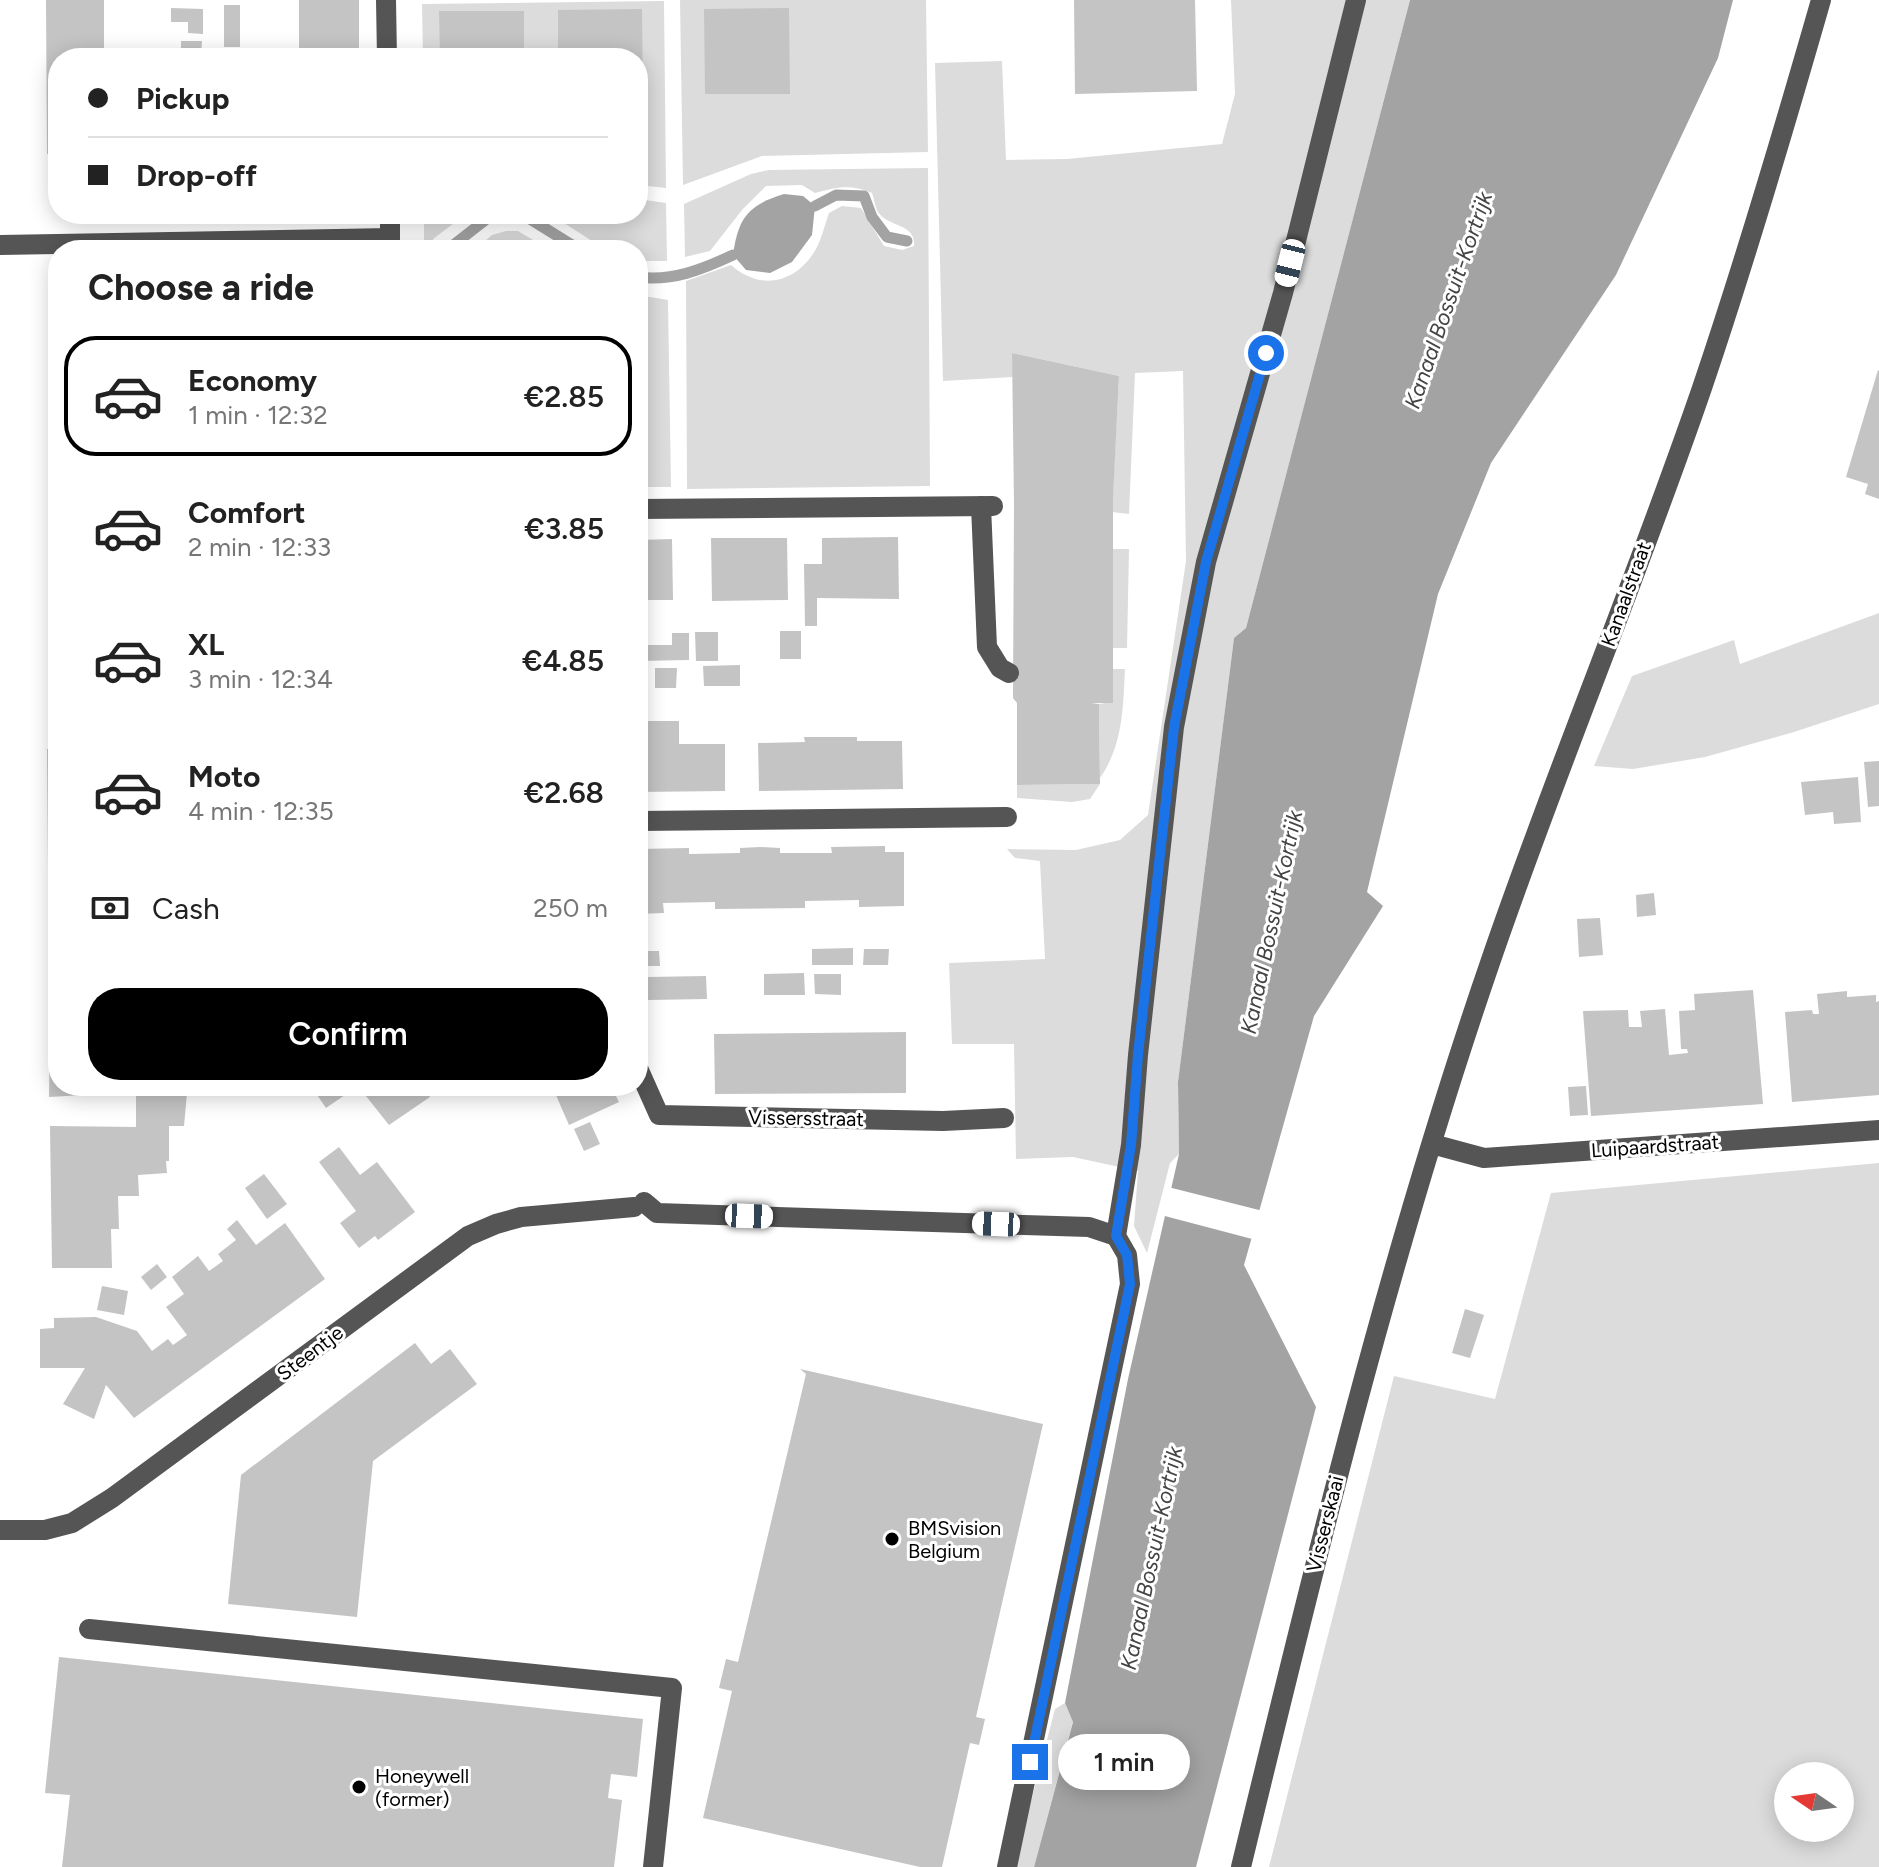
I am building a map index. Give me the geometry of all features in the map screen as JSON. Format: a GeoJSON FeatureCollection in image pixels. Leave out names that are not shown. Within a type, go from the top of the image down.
{"type":"FeatureCollection","features":[{"type":"Feature","properties":{"kind":"street"},"geometry":{"type":"LineString","coordinates":[[386,0],[387,48]]}},
{"type":"Feature","properties":{"kind":"street"},"geometry":{"type":"LineString","coordinates":[[1007,1867],[1130,1284],[1127,1255],[1116,1236],[1131,1145],[1174,727],[1206,562],[1283,293],[1356,0]]}},
{"type":"Feature","properties":{"kind":"street","name":"Kanaalstraat"},"geometry":{"type":"LineString","coordinates":[[1420,1183],[1492,955],[1702,386],[1780,144],[1821,0]]}},
{"type":"Feature","properties":{"kind":"street"},"geometry":{"type":"LineString","coordinates":[[0,245],[48,245]]}},
{"type":"Feature","properties":{"kind":"street"},"geometry":{"type":"LineString","coordinates":[[648,509],[987,506],[987,647],[1000,668],[1009,673]]}},
{"type":"Feature","properties":{"kind":"street"},"geometry":{"type":"LineString","coordinates":[[648,821],[1007,817]]}},
{"type":"Feature","properties":{"kind":"street","name":"Vissersstraat"},"geometry":{"type":"LineString","coordinates":[[648,1090],[659,1115],[943,1121],[1004,1118]]}},
{"type":"Feature","properties":{"kind":"street","name":"Luipaardstraat"},"geometry":{"type":"LineString","coordinates":[[1432,1144],[1484,1158],[1879,1130]]}},
{"type":"Feature","properties":{"kind":"street","name":"Visserskaai"},"geometry":{"type":"LineString","coordinates":[[1241,1867],[1352,1417],[1420,1183]]}},
{"type":"Feature","properties":{"kind":"street","name":"Steentje"},"geometry":{"type":"LineString","coordinates":[[0,1530],[45,1530],[72,1523],[468,1236],[521,1217],[639,1205],[657,1213],[1089,1227],[1116,1236]]}},
{"type":"Feature","properties":{"kind":"street"},"geometry":{"type":"LineString","coordinates":[[89,1629],[672,1688],[653,1867]]}},
{"type":"Feature","properties":{"kind":"shaded area"},"geometry":{"type":"Polygon","coordinates":[[[680,0],[926,0],[928,152],[762,156],[683,185],[680,0]]]}},
{"type":"Feature","properties":{"kind":"shaded area"},"geometry":{"type":"Polygon","coordinates":[[[1231,0],[1410,0],[1246,628],[1234,638],[1178,1082],[1179,1154],[1170,1163],[1147,1253],[1134,1226],[1138,1171],[1073,1157],[1016,1159],[1014,1044],[952,1044],[949,963],[1045,959],[1040,861],[1015,858],[1007,849],[1076,850],[1120,840],[1148,815],[1186,561],[1183,371],[1135,373],[1129,514],[1112,512],[1119,376],[1012,353],[1013,377],[943,381],[935,63],[1002,61],[1006,160],[1067,159],[1222,144],[1235,94],[1231,0]]]}},
{"type":"Feature","properties":{"kind":"shaded area"},"geometry":{"type":"Polygon","coordinates":[[[664,1],[666,188],[648,186],[648,48],[423,48],[422,4],[664,1]]]}},
{"type":"Feature","properties":{"kind":"shaded area"},"geometry":{"type":"Polygon","coordinates":[[[928,168],[930,486],[687,489],[686,281],[731,265],[742,273],[765,281],[788,276],[808,261],[818,245],[829,213],[842,206],[861,208],[884,246],[902,250],[914,246],[911,233],[878,212],[872,193],[850,187],[815,193],[802,185],[766,186],[742,210],[710,251],[685,257],[684,204],[751,174],[769,170],[928,168]]]}},
{"type":"Feature","properties":{"kind":"shaded area"},"geometry":{"type":"Polygon","coordinates":[[[648,200],[666,203],[667,261],[648,261],[648,240],[590,240],[566,224],[648,224],[648,200]]]}},
{"type":"Feature","properties":{"kind":"shaded area"},"geometry":{"type":"Polygon","coordinates":[[[424,224],[453,224],[433,240],[424,240],[424,224]]]}},
{"type":"Feature","properties":{"kind":"shaded area"},"geometry":{"type":"Polygon","coordinates":[[[518,231],[533,240],[486,240],[492,235],[518,231]]]}},
{"type":"Feature","properties":{"kind":"shaded area"},"geometry":{"type":"Polygon","coordinates":[[[648,297],[668,300],[671,487],[648,487],[648,297]]]}},
{"type":"Feature","properties":{"kind":"shaded area"},"geometry":{"type":"Polygon","coordinates":[[[1113,549],[1129,549],[1127,648],[1113,648],[1113,549]]]}},
{"type":"Feature","properties":{"kind":"shaded area"},"geometry":{"type":"Polygon","coordinates":[[[1879,613],[1879,704],[1705,757],[1633,769],[1594,766],[1632,676],[1734,640],[1740,664],[1879,613]]]}},
{"type":"Feature","properties":{"kind":"shaded area"},"geometry":{"type":"Polygon","coordinates":[[[1113,669],[1125,669],[1122,712],[1113,753],[1100,778],[1099,704],[1113,702],[1113,669]]]}},
{"type":"Feature","properties":{"kind":"shaded area"},"geometry":{"type":"Polygon","coordinates":[[[1100,784],[1090,799],[1072,802],[1017,798],[1017,785],[1100,784]]]}},
{"type":"Feature","properties":{"kind":"shaded area"},"geometry":{"type":"Polygon","coordinates":[[[1879,1163],[1879,1867],[1269,1867],[1394,1376],[1495,1399],[1551,1193],[1879,1163]]]}},
{"type":"Feature","properties":{"kind":"shaded area"},"geometry":{"type":"Polygon","coordinates":[[[1065,1703],[1073,1721],[1034,1867],[1014,1867],[1055,1709],[1065,1703]]]}},
{"type":"Feature","properties":{"kind":"water","name":"Kanaal Bossuit-Kortrijk"},"geometry":{"type":"Polygon","coordinates":[[[1410,0],[1733,0],[1718,58],[1616,275],[1491,463],[1438,594],[1367,892],[1383,906],[1314,1016],[1244,1265],[1316,1407],[1196,1867],[1034,1867],[1073,1722],[1065,1703],[1128,1379],[1179,1154],[1178,1082],[1234,638],[1246,628],[1410,0]]]}},
{"type":"Feature","properties":{"kind":"water"},"geometry":{"type":"Polygon","coordinates":[[[784,194],[803,196],[815,206],[812,235],[792,262],[770,273],[746,270],[733,255],[742,222],[753,208],[784,194]]]}},
{"type":"Feature","properties":{"kind":"pier"},"geometry":{"type":"Polygon","coordinates":[[[1168,1187],[1263,1211],[1256,1240],[1161,1215],[1168,1187]]]}},
{"type":"Feature","properties":{"kind":"building"},"geometry":{"type":"Polygon","coordinates":[[[46,0],[104,0],[104,48],[48,48],[47,154],[46,0]]]}},
{"type":"Feature","properties":{"kind":"building"},"geometry":{"type":"Polygon","coordinates":[[[299,0],[359,0],[359,48],[299,48],[299,0]]]}},
{"type":"Feature","properties":{"kind":"building"},"geometry":{"type":"Polygon","coordinates":[[[1074,0],[1195,0],[1197,91],[1075,94],[1074,0]]]}},
{"type":"Feature","properties":{"kind":"building"},"geometry":{"type":"Polygon","coordinates":[[[224,5],[240,5],[240,47],[224,47],[224,5]]]}},
{"type":"Feature","properties":{"kind":"building"},"geometry":{"type":"Polygon","coordinates":[[[171,8],[203,9],[203,34],[188,33],[188,22],[171,22],[171,8]]]}},
{"type":"Feature","properties":{"kind":"building"},"geometry":{"type":"Polygon","coordinates":[[[789,8],[790,94],[705,94],[704,9],[789,8]]]}},
{"type":"Feature","properties":{"kind":"building"},"geometry":{"type":"Polygon","coordinates":[[[642,9],[642,48],[558,48],[558,10],[642,9]]]}},
{"type":"Feature","properties":{"kind":"building"},"geometry":{"type":"Polygon","coordinates":[[[439,11],[524,11],[524,48],[440,48],[439,11]]]}},
{"type":"Feature","properties":{"kind":"building"},"geometry":{"type":"Polygon","coordinates":[[[181,41],[202,41],[202,48],[181,48],[181,41]]]}},
{"type":"Feature","properties":{"kind":"building"},"geometry":{"type":"Polygon","coordinates":[[[1012,353],[1119,376],[1113,498],[1113,703],[1091,703],[1099,704],[1100,784],[1017,785],[1017,703],[1013,698],[1012,353]]]}},
{"type":"Feature","properties":{"kind":"building"},"geometry":{"type":"Polygon","coordinates":[[[1878,370],[1879,499],[1865,494],[1868,484],[1846,477],[1878,370]]]}},
{"type":"Feature","properties":{"kind":"building"},"geometry":{"type":"Polygon","coordinates":[[[898,537],[899,599],[817,598],[817,626],[805,626],[804,564],[822,564],[822,538],[898,537]]]}},
{"type":"Feature","properties":{"kind":"building"},"geometry":{"type":"Polygon","coordinates":[[[711,538],[787,538],[788,600],[712,601],[711,538]]]}},
{"type":"Feature","properties":{"kind":"building"},"geometry":{"type":"Polygon","coordinates":[[[672,539],[673,600],[648,600],[648,540],[672,539]]]}},
{"type":"Feature","properties":{"kind":"building"},"geometry":{"type":"Polygon","coordinates":[[[780,631],[801,631],[801,659],[780,659],[780,631]]]}},
{"type":"Feature","properties":{"kind":"building"},"geometry":{"type":"Polygon","coordinates":[[[695,632],[718,632],[718,661],[696,661],[695,632]]]}},
{"type":"Feature","properties":{"kind":"building"},"geometry":{"type":"Polygon","coordinates":[[[672,633],[689,633],[689,660],[648,661],[648,645],[672,645],[672,633]]]}},
{"type":"Feature","properties":{"kind":"building"},"geometry":{"type":"Polygon","coordinates":[[[740,665],[740,686],[704,686],[703,666],[740,665]]]}},
{"type":"Feature","properties":{"kind":"building"},"geometry":{"type":"Polygon","coordinates":[[[655,668],[677,668],[676,688],[655,688],[655,668]]]}},
{"type":"Feature","properties":{"kind":"building"},"geometry":{"type":"Polygon","coordinates":[[[648,721],[679,721],[679,744],[725,744],[725,791],[648,792],[648,721]]]}},
{"type":"Feature","properties":{"kind":"building"},"geometry":{"type":"Polygon","coordinates":[[[804,737],[902,741],[903,789],[759,791],[758,743],[805,742],[804,737]]]}},
{"type":"Feature","properties":{"kind":"building"},"geometry":{"type":"Polygon","coordinates":[[[47,749],[48,749],[48,871],[47,749]]]}},
{"type":"Feature","properties":{"kind":"building"},"geometry":{"type":"Polygon","coordinates":[[[1879,761],[1879,806],[1868,807],[1864,762],[1879,761]]]}},
{"type":"Feature","properties":{"kind":"building"},"geometry":{"type":"Polygon","coordinates":[[[1858,777],[1861,822],[1834,824],[1833,812],[1805,815],[1801,782],[1858,777]]]}},
{"type":"Feature","properties":{"kind":"building"},"geometry":{"type":"Polygon","coordinates":[[[885,846],[885,852],[904,852],[904,906],[859,907],[859,900],[805,901],[805,908],[715,909],[715,902],[663,903],[664,913],[648,914],[648,849],[689,848],[689,854],[740,853],[740,848],[760,847],[780,848],[780,853],[832,853],[831,847],[885,846]]]}},
{"type":"Feature","properties":{"kind":"building"},"geometry":{"type":"Polygon","coordinates":[[[1654,893],[1656,915],[1637,917],[1636,895],[1654,893]]]}},
{"type":"Feature","properties":{"kind":"building"},"geometry":{"type":"Polygon","coordinates":[[[1600,918],[1603,955],[1579,957],[1577,919],[1600,918]]]}},
{"type":"Feature","properties":{"kind":"building"},"geometry":{"type":"Polygon","coordinates":[[[853,948],[853,965],[812,965],[812,949],[853,948]]]}},
{"type":"Feature","properties":{"kind":"building"},"geometry":{"type":"Polygon","coordinates":[[[864,949],[889,949],[888,965],[863,965],[864,949]]]}},
{"type":"Feature","properties":{"kind":"building"},"geometry":{"type":"Polygon","coordinates":[[[648,951],[659,951],[660,966],[648,966],[648,951]]]}},
{"type":"Feature","properties":{"kind":"building"},"geometry":{"type":"Polygon","coordinates":[[[804,973],[805,995],[764,995],[764,974],[804,973]]]}},
{"type":"Feature","properties":{"kind":"building"},"geometry":{"type":"Polygon","coordinates":[[[814,974],[841,974],[841,995],[815,994],[814,974]]]}},
{"type":"Feature","properties":{"kind":"building"},"geometry":{"type":"Polygon","coordinates":[[[706,976],[707,999],[648,1000],[648,977],[706,976]]]}},
{"type":"Feature","properties":{"kind":"building"},"geometry":{"type":"Polygon","coordinates":[[[1753,990],[1763,1104],[1591,1116],[1583,1011],[1628,1010],[1629,1027],[1642,1027],[1640,1011],[1665,1009],[1669,1055],[1688,1053],[1687,1049],[1681,1049],[1679,1011],[1695,1010],[1694,994],[1753,990]]]}},
{"type":"Feature","properties":{"kind":"building"},"geometry":{"type":"Polygon","coordinates":[[[1847,991],[1847,997],[1876,995],[1876,1002],[1879,1001],[1879,1095],[1792,1102],[1785,1012],[1812,1010],[1813,1014],[1819,1014],[1817,994],[1847,991]]]}},
{"type":"Feature","properties":{"kind":"building"},"geometry":{"type":"Polygon","coordinates":[[[906,1032],[906,1093],[715,1094],[714,1034],[906,1032]]]}},
{"type":"Feature","properties":{"kind":"building"},"geometry":{"type":"Polygon","coordinates":[[[1586,1086],[1588,1115],[1570,1116],[1568,1087],[1586,1086]]]}},
{"type":"Feature","properties":{"kind":"building"},"geometry":{"type":"Polygon","coordinates":[[[136,1096],[187,1096],[184,1126],[169,1126],[167,1173],[138,1175],[139,1196],[118,1196],[119,1229],[111,1229],[112,1268],[52,1268],[50,1126],[136,1127],[136,1096]]]}},
{"type":"Feature","properties":{"kind":"building"},"geometry":{"type":"Polygon","coordinates":[[[318,1096],[343,1096],[326,1108],[318,1096]]]}},
{"type":"Feature","properties":{"kind":"building"},"geometry":{"type":"Polygon","coordinates":[[[366,1096],[429,1096],[430,1097],[389,1125],[366,1096]]]}},
{"type":"Feature","properties":{"kind":"building"},"geometry":{"type":"Polygon","coordinates":[[[556,1096],[616,1096],[619,1102],[569,1125],[556,1096]]]}},
{"type":"Feature","properties":{"kind":"building"},"geometry":{"type":"Polygon","coordinates":[[[590,1122],[600,1144],[584,1151],[574,1129],[590,1122]]]}},
{"type":"Feature","properties":{"kind":"building"},"geometry":{"type":"Polygon","coordinates":[[[339,1147],[360,1175],[377,1162],[415,1212],[378,1240],[375,1236],[359,1248],[340,1223],[356,1211],[319,1162],[339,1147]]]}},
{"type":"Feature","properties":{"kind":"building"},"geometry":{"type":"Polygon","coordinates":[[[264,1174],[287,1204],[267,1219],[245,1188],[264,1174]]]}},
{"type":"Feature","properties":{"kind":"building"},"geometry":{"type":"Polygon","coordinates":[[[237,1220],[256,1245],[285,1223],[325,1279],[134,1418],[106,1385],[94,1419],[63,1404],[85,1368],[40,1368],[40,1329],[54,1328],[54,1318],[96,1317],[137,1331],[152,1351],[168,1339],[173,1345],[187,1335],[166,1307],[184,1294],[172,1277],[198,1256],[209,1271],[223,1261],[218,1254],[236,1240],[227,1229],[237,1220]]]}},
{"type":"Feature","properties":{"kind":"building"},"geometry":{"type":"Polygon","coordinates":[[[157,1264],[167,1277],[151,1290],[141,1277],[157,1264]]]}},
{"type":"Feature","properties":{"kind":"building"},"geometry":{"type":"Polygon","coordinates":[[[102,1286],[128,1291],[124,1315],[97,1310],[102,1286]]]}},
{"type":"Feature","properties":{"kind":"building"},"geometry":{"type":"Polygon","coordinates":[[[1465,1309],[1484,1315],[1470,1358],[1452,1353],[1465,1309]]]}},
{"type":"Feature","properties":{"kind":"building"},"geometry":{"type":"Polygon","coordinates":[[[415,1343],[431,1364],[450,1349],[477,1384],[373,1461],[357,1617],[228,1604],[241,1475],[415,1343]]]}},
{"type":"Feature","properties":{"kind":"building","name":"BMSvision Belgium"},"geometry":{"type":"Polygon","coordinates":[[[800,1369],[1043,1424],[976,1717],[985,1719],[979,1745],[970,1743],[942,1867],[920,1867],[703,1818],[732,1691],[719,1688],[726,1659],[738,1662],[806,1374],[800,1369]]]}},
{"type":"Feature","properties":{"kind":"building","name":"Honeywell (former)"},"geometry":{"type":"Polygon","coordinates":[[[59,1657],[643,1719],[637,1777],[611,1774],[608,1798],[622,1800],[614,1867],[62,1867],[70,1795],[45,1793],[59,1657]]]}},
{"type":"Feature","properties":{"kind":"waterway"},"geometry":{"type":"LineString","coordinates":[[815,206],[836,195],[864,196],[872,217],[887,237],[907,241]]}},
{"type":"Feature","properties":{"kind":"waterway"},"geometry":{"type":"LineString","coordinates":[[460,240],[480,224]]}},
{"type":"Feature","properties":{"kind":"waterway"},"geometry":{"type":"LineString","coordinates":[[538,224],[564,240]]}},
{"type":"Feature","properties":{"kind":"waterway"},"geometry":{"type":"LineString","coordinates":[[648,278],[675,276],[733,255]]}},
{"type":"Feature","properties":{"kind":"place","name":"BMSvision Belgium"},"geometry":{"type":"Point","coordinates":[892,1539]}},
{"type":"Feature","properties":{"kind":"place","name":"Honeywell (former)"},"geometry":{"type":"Point","coordinates":[359,1787]}},
{"type":"Feature","properties":{"kind":"route"},"geometry":{"type":"LineString","coordinates":[[1030,1762],[1130,1284],[1127,1255],[1116,1236],[1131,1145],[1174,727],[1206,562],[1266,353]]}}]}
